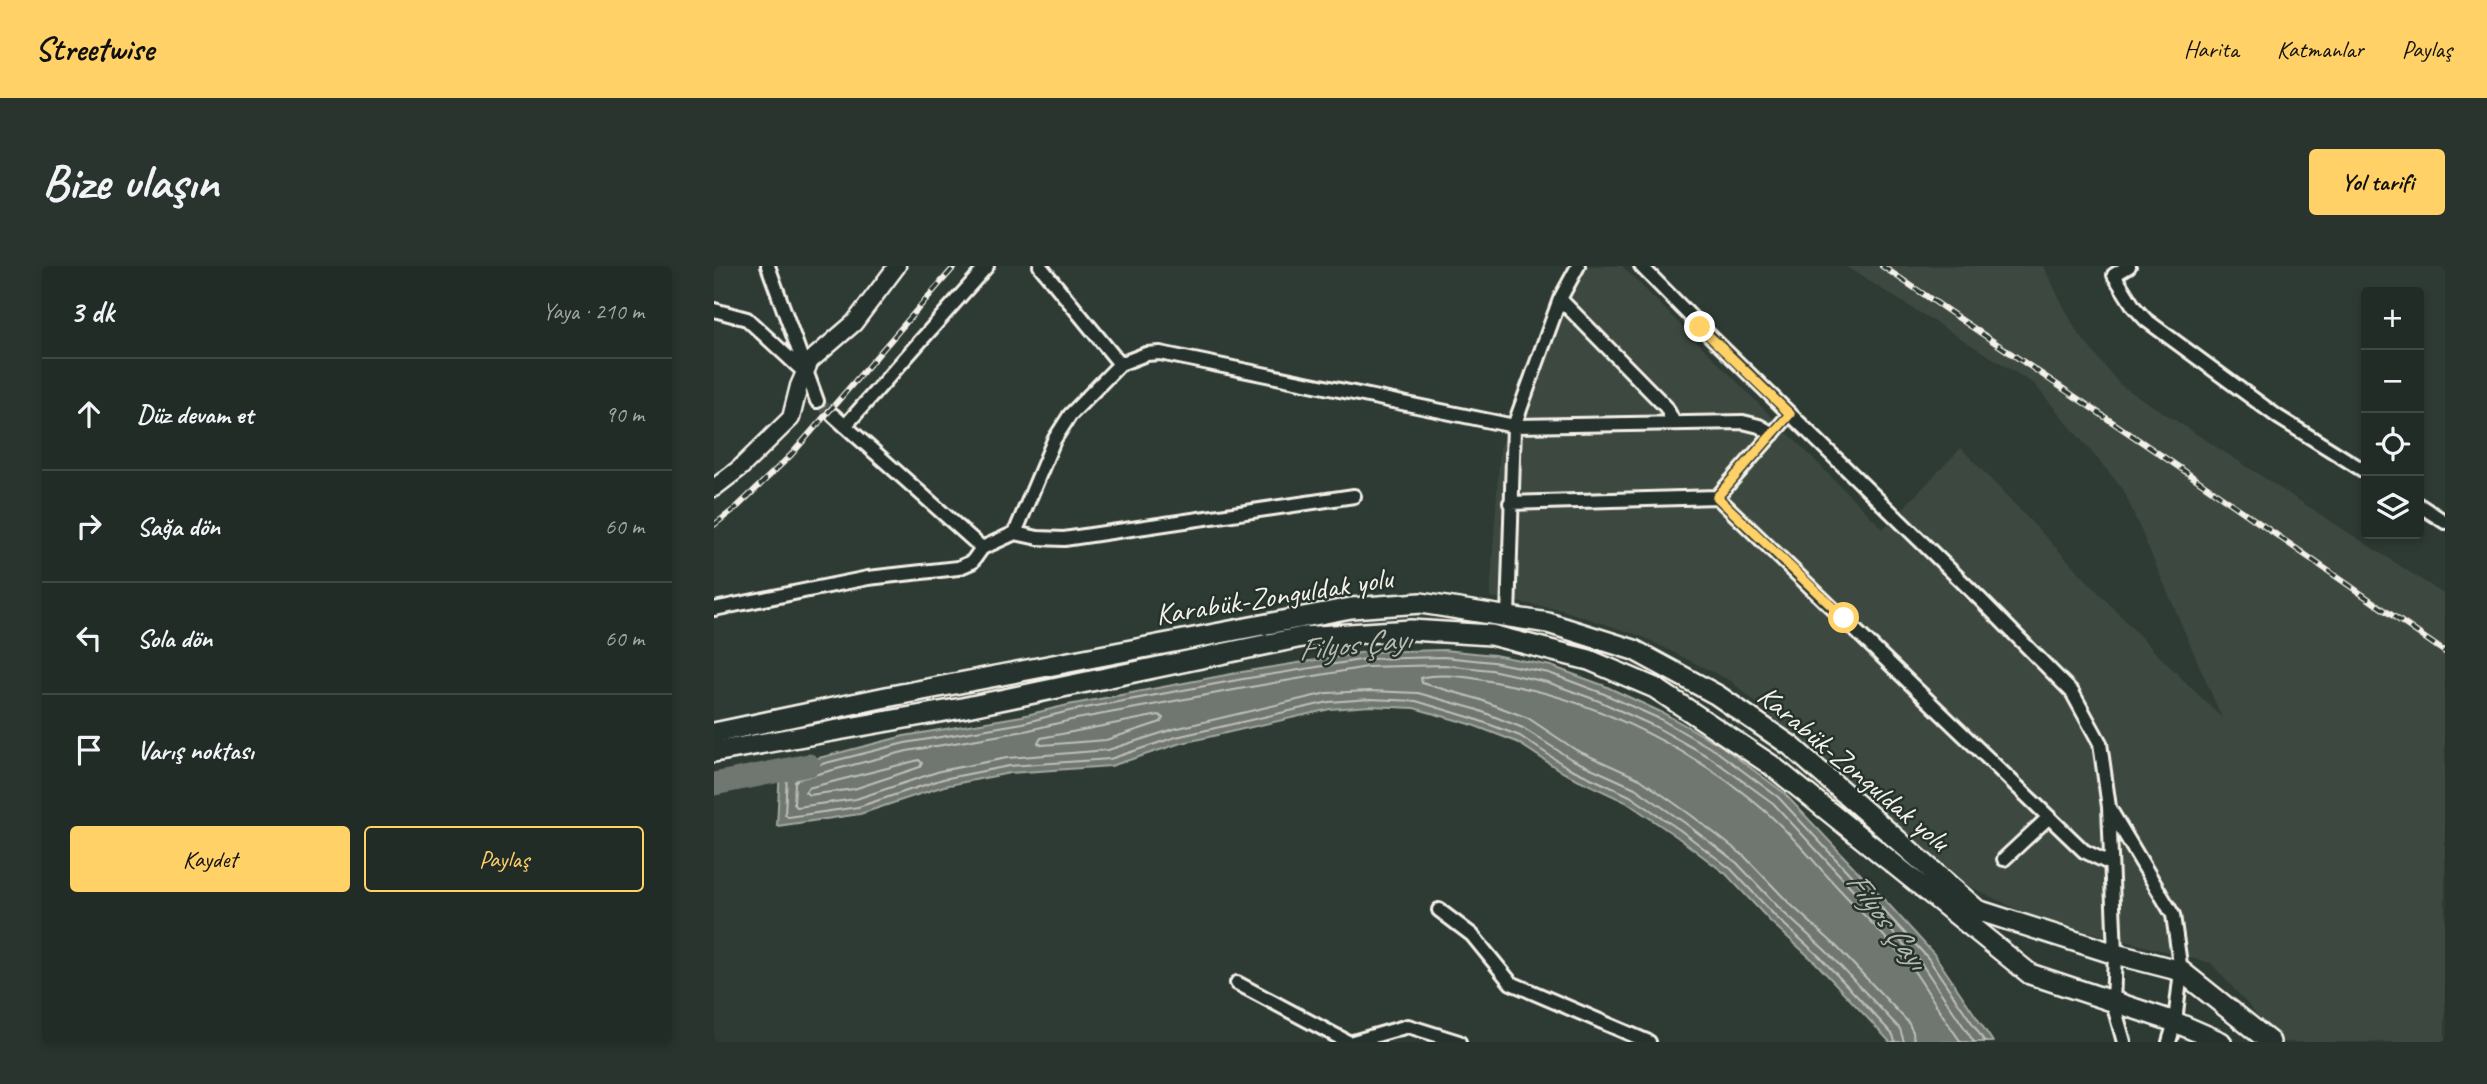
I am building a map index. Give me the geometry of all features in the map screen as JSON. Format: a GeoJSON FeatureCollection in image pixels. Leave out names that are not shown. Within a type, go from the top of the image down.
{"type":"FeatureCollection","features":[{"type":"Feature","properties":{"kind":"highway","name":"Karabük-Zonguldak yolu"},"geometry":{"type":"LineString","coordinates":[[714,733],[886,697],[1351,608],[1421,603],[1548,623],[1634,650],[1717,695],[1791,746],[1977,910],[2115,954],[2181,971],[2270,1042]]}},
{"type":"Feature","properties":{"kind":"highway","name":"Karabük-Zonguldak yolu"},"geometry":{"type":"LineString","coordinates":[[714,752],[962,708],[1302,637],[1411,631],[1491,635],[1589,660],[1655,688],[1771,765],[2030,974],[2175,1022],[2221,1042]]}},
{"type":"Feature","properties":{"kind":"main road"},"geometry":{"type":"LineString","coordinates":[[714,488],[740,468],[791,418],[799,386],[810,361],[854,323],[897,266]]}},
{"type":"Feature","properties":{"kind":"street"},"geometry":{"type":"LineString","coordinates":[[768,266],[817,401]]}},
{"type":"Feature","properties":{"kind":"street"},"geometry":{"type":"LineString","coordinates":[[845,426],[987,266]]}},
{"type":"Feature","properties":{"kind":"street"},"geometry":{"type":"LineString","coordinates":[[1040,266],[1121,365]]}},
{"type":"Feature","properties":{"kind":"street"},"geometry":{"type":"LineString","coordinates":[[1508,617],[1514,426],[1560,299],[1578,266]]}},
{"type":"Feature","properties":{"kind":"street"},"geometry":{"type":"LineString","coordinates":[[1641,266],[2072,692],[2100,744],[2109,807],[2115,954],[2113,1003],[2123,1042]]}},
{"type":"Feature","properties":{"kind":"street"},"geometry":{"type":"LineString","coordinates":[[2129,266],[2112,271],[2134,307],[2146,320],[2278,417],[2361,469]]}},
{"type":"Feature","properties":{"kind":"street"},"geometry":{"type":"LineString","coordinates":[[1560,299],[1666,407],[1674,423]]}},
{"type":"Feature","properties":{"kind":"street"},"geometry":{"type":"LineString","coordinates":[[714,310],[747,319],[805,373]]}},
{"type":"Feature","properties":{"kind":"street"},"geometry":{"type":"LineString","coordinates":[[1015,533],[1060,428],[1121,365],[1146,354],[1160,353],[1514,426],[1743,422],[1759,426],[1773,434]]}},
{"type":"Feature","properties":{"kind":"street"},"geometry":{"type":"LineString","coordinates":[[1717,497],[1790,414]]}},
{"type":"Feature","properties":{"kind":"street"},"geometry":{"type":"LineString","coordinates":[[833,415],[982,548]]}},
{"type":"Feature","properties":{"kind":"street"},"geometry":{"type":"LineString","coordinates":[[714,610],[868,578],[958,568],[972,562],[982,548],[1015,533],[1064,540],[1354,496]]}},
{"type":"Feature","properties":{"kind":"street"},"geometry":{"type":"LineString","coordinates":[[1510,503],[1717,497],[2084,851],[2111,864]]}},
{"type":"Feature","properties":{"kind":"street"},"geometry":{"type":"LineString","coordinates":[[2424,508],[2445,522]]}},
{"type":"Feature","properties":{"kind":"street"},"geometry":{"type":"LineString","coordinates":[[2109,807],[2173,915],[2181,971],[2175,1022],[2169,1042]]}},
{"type":"Feature","properties":{"kind":"street"},"geometry":{"type":"LineString","coordinates":[[2004,859],[2049,817]]}},
{"type":"Feature","properties":{"kind":"street"},"geometry":{"type":"LineString","coordinates":[[1439,910],[1472,935],[1511,983],[1649,1042]]}},
{"type":"Feature","properties":{"kind":"street"},"geometry":{"type":"LineString","coordinates":[[1237,983],[1351,1042],[1408,1026],[1459,1042]]}},
{"type":"Feature","properties":{"kind":"shaded area"},"geometry":{"type":"Polygon","coordinates":[[[1585,266],[1622,266],[1883,529],[1961,448],[2155,652],[2222,718],[2123,489],[2034,384],[1845,266],[2043,266],[2077,332],[2119,384],[2445,595],[2445,1042],[2281,1042],[2211,963],[2035,918],[1969,886],[1731,681],[1641,636],[1562,610],[1490,597],[1500,448],[1585,266]]]}},
{"type":"Feature","properties":{"kind":"water"},"geometry":{"type":"Polygon","coordinates":[[[1444,650],[1494,655],[1551,666],[1605,686],[1663,713],[1720,745],[1783,792],[1881,896],[1934,954],[1993,1042],[1890,1042],[1815,962],[1771,922],[1726,874],[1676,836],[1626,802],[1564,773],[1517,742],[1470,724],[1414,708],[1370,706],[1330,709],[1178,744],[1111,766],[1010,773],[944,786],[860,814],[777,826],[780,768],[904,736],[1022,716],[1242,672],[1366,652],[1444,650]]]}},
{"type":"Feature","properties":{"kind":"waterway","name":"Filyos Çayı"},"geometry":{"type":"LineString","coordinates":[[714,784],[809,765]]}},
{"type":"Feature","properties":{"kind":"tunnel"},"geometry":{"type":"LineString","coordinates":[[817,401],[833,415]]}},
{"type":"Feature","properties":{"kind":"railway"},"geometry":{"type":"LineString","coordinates":[[714,525],[737,507],[791,455],[955,266]]}},
{"type":"Feature","properties":{"kind":"railway"},"geometry":{"type":"LineString","coordinates":[[1882,266],[2445,652]]}},
{"type":"Feature","properties":{"kind":"route"},"geometry":{"type":"LineString","coordinates":[[1700,327],[1790,414],[1717,497],[1844,618]]}}]}
